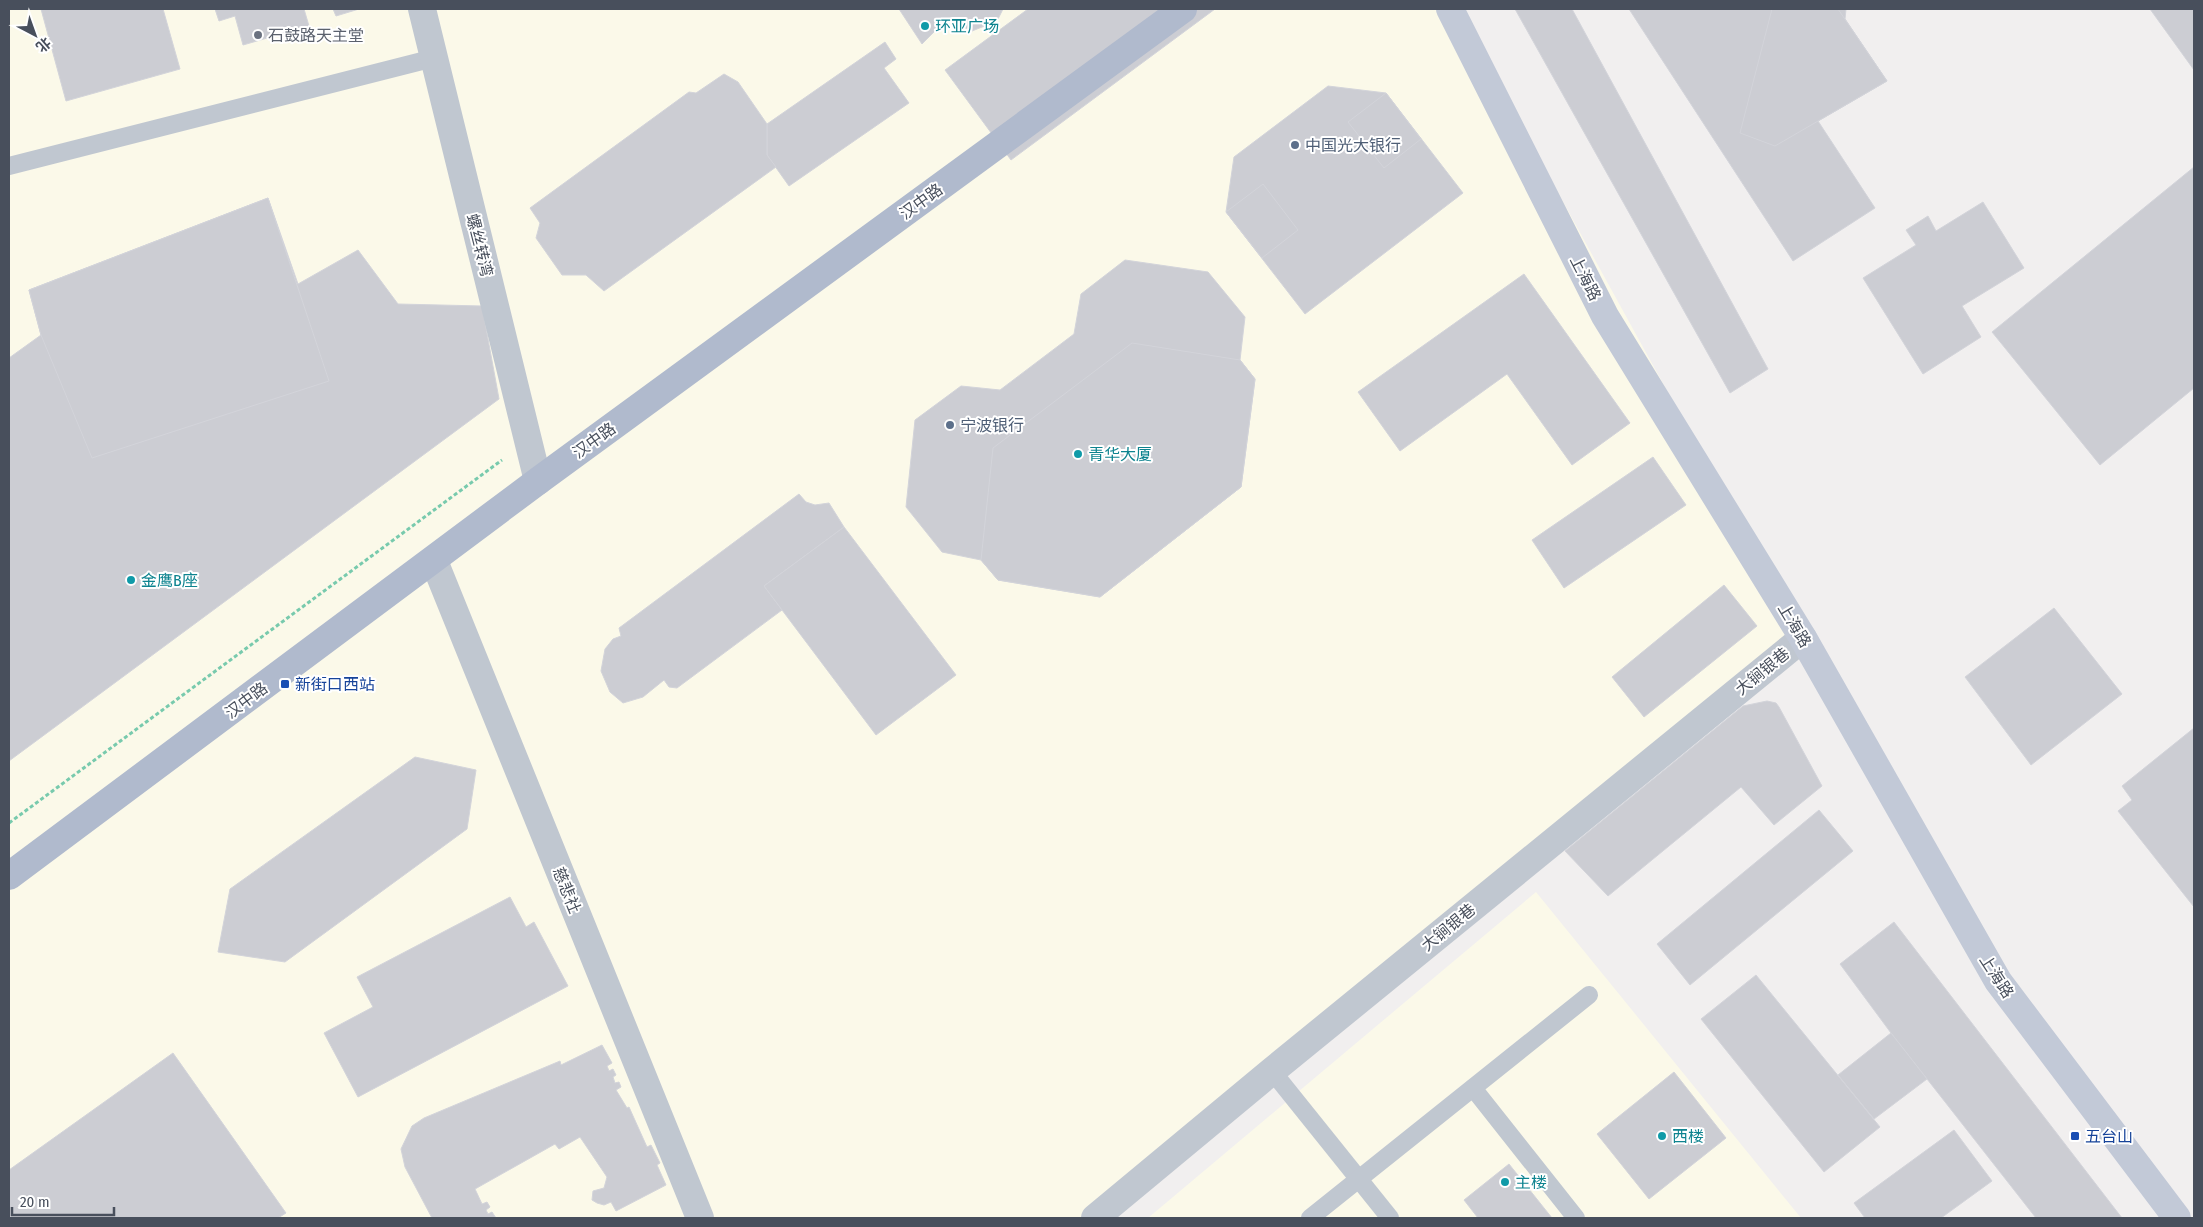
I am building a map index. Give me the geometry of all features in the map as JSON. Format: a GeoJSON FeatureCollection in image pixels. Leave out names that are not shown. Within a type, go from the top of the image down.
{"type":"FeatureCollection","features":[{"type":"Feature","properties":{"kind":"main road","name":"汉中路"},"geometry":{"type":"LineString","coordinates":[[9,876],[434,561],[538,481],[1183,9]]}},
{"type":"Feature","properties":{"kind":"main road","name":"上海路"},"geometry":{"type":"LineString","coordinates":[[1450,9],[1605,316],[1803,638],[1998,981],[2177,1218]]}},
{"type":"Feature","properties":{"kind":"street","name":"螺丝转湾"},"geometry":{"type":"LineString","coordinates":[[422,9],[538,481]]}},
{"type":"Feature","properties":{"kind":"street","name":"慈悲社"},"geometry":{"type":"LineString","coordinates":[[434,561],[700,1218]]}},
{"type":"Feature","properties":{"kind":"street","name":"大锏银巷"},"geometry":{"type":"LineString","coordinates":[[1095,1218],[1272,1071],[1803,638]]}},
{"type":"Feature","properties":{"kind":"lane"},"geometry":{"type":"LineString","coordinates":[[9,166],[434,58]]}},
{"type":"Feature","properties":{"kind":"lane"},"geometry":{"type":"LineString","coordinates":[[1310,1218],[1589,995]]}},
{"type":"Feature","properties":{"kind":"lane"},"geometry":{"type":"LineString","coordinates":[[1272,1071],[1390,1218]]}},
{"type":"Feature","properties":{"kind":"lane"},"geometry":{"type":"LineString","coordinates":[[1473,1088],[1576,1218]]}},
{"type":"Feature","properties":{"kind":"path"},"geometry":{"type":"LineString","coordinates":[[9,822],[528,441]]}},
{"type":"Feature","properties":{"kind":"shaded area"},"geometry":{"type":"Polygon","coordinates":[[[9,9],[1457,9],[1803,638],[1098,1218],[9,1218],[9,9]]]}},
{"type":"Feature","properties":{"kind":"shaded area"},"geometry":{"type":"Polygon","coordinates":[[[1536,892],[1801,1218],[1148,1218],[1536,892]]]}},
{"type":"Feature","properties":{"kind":"building"},"geometry":{"type":"Polygon","coordinates":[[[41,9],[163,9],[180,69],[66,101],[41,9]]]}},
{"type":"Feature","properties":{"kind":"building","name":"石鼓路天主堂"},"geometry":{"type":"Polygon","coordinates":[[[215,9],[304,9],[309,26],[243,45],[235,16],[219,21],[215,9]]]}},
{"type":"Feature","properties":{"kind":"building"},"geometry":{"type":"Polygon","coordinates":[[[333,9],[359,9],[336,16],[333,9]]]}},
{"type":"Feature","properties":{"kind":"building","name":"环亚广场"},"geometry":{"type":"Polygon","coordinates":[[[899,9],[1003,9],[997,21],[972,31],[947,19],[922,44],[899,9]]]}},
{"type":"Feature","properties":{"kind":"building"},"geometry":{"type":"Polygon","coordinates":[[[1028,9],[1215,9],[1011,160],[945,70],[1028,9]]]}},
{"type":"Feature","properties":{"kind":"building"},"geometry":{"type":"Polygon","coordinates":[[[1515,9],[1572,9],[1768,369],[1730,393],[1515,9]]]}},
{"type":"Feature","properties":{"kind":"building"},"geometry":{"type":"Polygon","coordinates":[[[1629,9],[1846,9],[1845,19],[1887,81],[1818,121],[1875,208],[1793,261],[1629,9]]]}},
{"type":"Feature","properties":{"kind":"building"},"geometry":{"type":"Polygon","coordinates":[[[1772,9],[1838,9],[1887,81],[1775,146],[1740,133],[1772,9]]]}},
{"type":"Feature","properties":{"kind":"building"},"geometry":{"type":"Polygon","coordinates":[[[2150,9],[2194,9],[2194,70],[2150,9]]]}},
{"type":"Feature","properties":{"kind":"building"},"geometry":{"type":"Polygon","coordinates":[[[885,42],[896,59],[884,68],[909,103],[789,186],[767,155],[767,124],[885,42]]]}},
{"type":"Feature","properties":{"kind":"building"},"geometry":{"type":"Polygon","coordinates":[[[724,74],[738,82],[767,124],[767,155],[776,167],[604,291],[586,275],[562,275],[536,238],[540,223],[530,208],[689,92],[696,93],[724,74]]]}},
{"type":"Feature","properties":{"kind":"building"},"geometry":{"type":"Polygon","coordinates":[[[1328,86],[1386,93],[1463,193],[1305,314],[1226,212],[1234,157],[1328,86]]]}},
{"type":"Feature","properties":{"kind":"building"},"geometry":{"type":"Polygon","coordinates":[[[1386,93],[1421,139],[1384,168],[1348,122],[1386,93]]]}},
{"type":"Feature","properties":{"kind":"building"},"geometry":{"type":"Polygon","coordinates":[[[2194,167],[2194,388],[2100,465],[1992,332],[2194,167]]]}},
{"type":"Feature","properties":{"kind":"building"},"geometry":{"type":"Polygon","coordinates":[[[1263,184],[1298,230],[1262,258],[1226,212],[1263,184]]]}},
{"type":"Feature","properties":{"kind":"building","name":"金鹰B座"},"geometry":{"type":"Polygon","coordinates":[[[268,198],[298,284],[358,250],[398,304],[482,306],[499,399],[9,761],[9,358],[41,335],[29,290],[268,198]]]}},
{"type":"Feature","properties":{"kind":"building"},"geometry":{"type":"Polygon","coordinates":[[[268,198],[329,381],[92,458],[41,335],[29,290],[268,198]]]}},
{"type":"Feature","properties":{"kind":"building"},"geometry":{"type":"Polygon","coordinates":[[[1983,202],[2024,268],[1962,306],[1981,337],[1923,374],[1863,278],[1916,245],[1906,230],[1928,216],[1936,231],[1983,202]]]}},
{"type":"Feature","properties":{"kind":"building","name":"青华大厦"},"geometry":{"type":"Polygon","coordinates":[[[1125,260],[1208,272],[1245,317],[1240,360],[1255,379],[1241,487],[1100,597],[998,580],[981,560],[942,552],[906,507],[915,420],[961,386],[1000,390],[1074,334],[1081,294],[1125,260]]]}},
{"type":"Feature","properties":{"kind":"building"},"geometry":{"type":"Polygon","coordinates":[[[1524,274],[1630,423],[1572,465],[1507,374],[1400,451],[1358,392],[1524,274]]]}},
{"type":"Feature","properties":{"kind":"building","name":"青华大厦"},"geometry":{"type":"Polygon","coordinates":[[[1132,343],[1240,360],[1255,379],[1241,487],[1100,597],[998,580],[981,560],[993,448],[1132,343]]]}},
{"type":"Feature","properties":{"kind":"building"},"geometry":{"type":"Polygon","coordinates":[[[1653,457],[1686,505],[1564,588],[1532,540],[1653,457]]]}},
{"type":"Feature","properties":{"kind":"building"},"geometry":{"type":"Polygon","coordinates":[[[799,494],[806,502],[815,505],[829,503],[844,527],[764,586],[782,610],[677,688],[669,687],[664,680],[643,697],[623,703],[610,692],[601,671],[605,649],[613,639],[621,636],[619,628],[799,494]]]}},
{"type":"Feature","properties":{"kind":"building"},"geometry":{"type":"Polygon","coordinates":[[[844,527],[956,675],[876,735],[764,586],[844,527]]]}},
{"type":"Feature","properties":{"kind":"building"},"geometry":{"type":"Polygon","coordinates":[[[1724,585],[1757,626],[1644,717],[1612,677],[1724,585]]]}},
{"type":"Feature","properties":{"kind":"building"},"geometry":{"type":"Polygon","coordinates":[[[2054,608],[2122,694],[2031,765],[1965,677],[2054,608]]]}},
{"type":"Feature","properties":{"kind":"building"},"geometry":{"type":"Polygon","coordinates":[[[1767,701],[1776,703],[1779,707],[1822,786],[1774,825],[1741,787],[1608,896],[1565,851],[1743,706],[1767,701]]]}},
{"type":"Feature","properties":{"kind":"building"},"geometry":{"type":"Polygon","coordinates":[[[2194,728],[2194,907],[2118,811],[2132,800],[2122,786],[2194,728]]]}},
{"type":"Feature","properties":{"kind":"building"},"geometry":{"type":"Polygon","coordinates":[[[415,757],[476,770],[467,829],[285,962],[218,952],[230,889],[415,757]]]}},
{"type":"Feature","properties":{"kind":"building"},"geometry":{"type":"Polygon","coordinates":[[[1819,810],[1853,851],[1690,985],[1657,944],[1819,810]]]}},
{"type":"Feature","properties":{"kind":"building"},"geometry":{"type":"Polygon","coordinates":[[[510,897],[526,927],[534,922],[568,986],[358,1097],[324,1033],[373,1007],[357,977],[510,897]]]}},
{"type":"Feature","properties":{"kind":"building"},"geometry":{"type":"Polygon","coordinates":[[[1894,922],[2122,1218],[2036,1218],[1891,1033],[1840,964],[1894,922]]]}},
{"type":"Feature","properties":{"kind":"building"},"geometry":{"type":"Polygon","coordinates":[[[1756,975],[1880,1127],[1824,1172],[1701,1019],[1756,975]]]}},
{"type":"Feature","properties":{"kind":"building"},"geometry":{"type":"Polygon","coordinates":[[[1891,1033],[1927,1079],[1874,1119],[1838,1075],[1891,1033]]]}},
{"type":"Feature","properties":{"kind":"building"},"geometry":{"type":"Polygon","coordinates":[[[602,1045],[612,1063],[607,1066],[609,1071],[613,1069],[616,1075],[613,1077],[615,1083],[619,1082],[621,1087],[616,1090],[627,1108],[629,1107],[647,1147],[651,1145],[660,1163],[657,1165],[666,1185],[616,1211],[611,1202],[604,1205],[597,1203],[592,1200],[593,1191],[604,1188],[607,1177],[580,1137],[559,1149],[555,1144],[475,1189],[482,1204],[487,1202],[490,1207],[486,1210],[488,1214],[492,1212],[496,1218],[432,1218],[405,1167],[401,1149],[412,1126],[424,1118],[560,1061],[561,1065],[602,1045]]]}},
{"type":"Feature","properties":{"kind":"building"},"geometry":{"type":"Polygon","coordinates":[[[173,1053],[286,1213],[278,1218],[9,1218],[9,1170],[173,1053]]]}},
{"type":"Feature","properties":{"kind":"building","name":"西楼"},"geometry":{"type":"Polygon","coordinates":[[[1674,1072],[1726,1138],[1649,1199],[1597,1134],[1674,1072]]]}},
{"type":"Feature","properties":{"kind":"building"},"geometry":{"type":"Polygon","coordinates":[[[1954,1130],[1992,1181],[1941,1218],[1865,1218],[1854,1203],[1954,1130]]]}},
{"type":"Feature","properties":{"kind":"building","name":"主楼"},"geometry":{"type":"Polygon","coordinates":[[[1509,1164],[1552,1218],[1478,1218],[1464,1200],[1509,1164]]]}},
{"type":"Feature","properties":{"kind":"place","name":"环亚广场"},"geometry":{"type":"Point","coordinates":[925,26]}},
{"type":"Feature","properties":{"kind":"place","name":"石鼓路天主堂"},"geometry":{"type":"Point","coordinates":[258,35]}},
{"type":"Feature","properties":{"kind":"place","name":"中国光大银行"},"geometry":{"type":"Point","coordinates":[1295,145]}},
{"type":"Feature","properties":{"kind":"place","name":"宁波银行"},"geometry":{"type":"Point","coordinates":[950,425]}},
{"type":"Feature","properties":{"kind":"place","name":"青华大厦"},"geometry":{"type":"Point","coordinates":[1078,454]}},
{"type":"Feature","properties":{"kind":"place","name":"金鹰B座"},"geometry":{"type":"Point","coordinates":[131,580]}},
{"type":"Feature","properties":{"kind":"place","name":"新街口西站"},"geometry":{"type":"Point","coordinates":[285,684]}},
{"type":"Feature","properties":{"kind":"place","name":"西楼"},"geometry":{"type":"Point","coordinates":[1662,1136]}},
{"type":"Feature","properties":{"kind":"place","name":"五台山"},"geometry":{"type":"Point","coordinates":[2075,1136]}},
{"type":"Feature","properties":{"kind":"place","name":"主楼"},"geometry":{"type":"Point","coordinates":[1505,1182]}}]}
